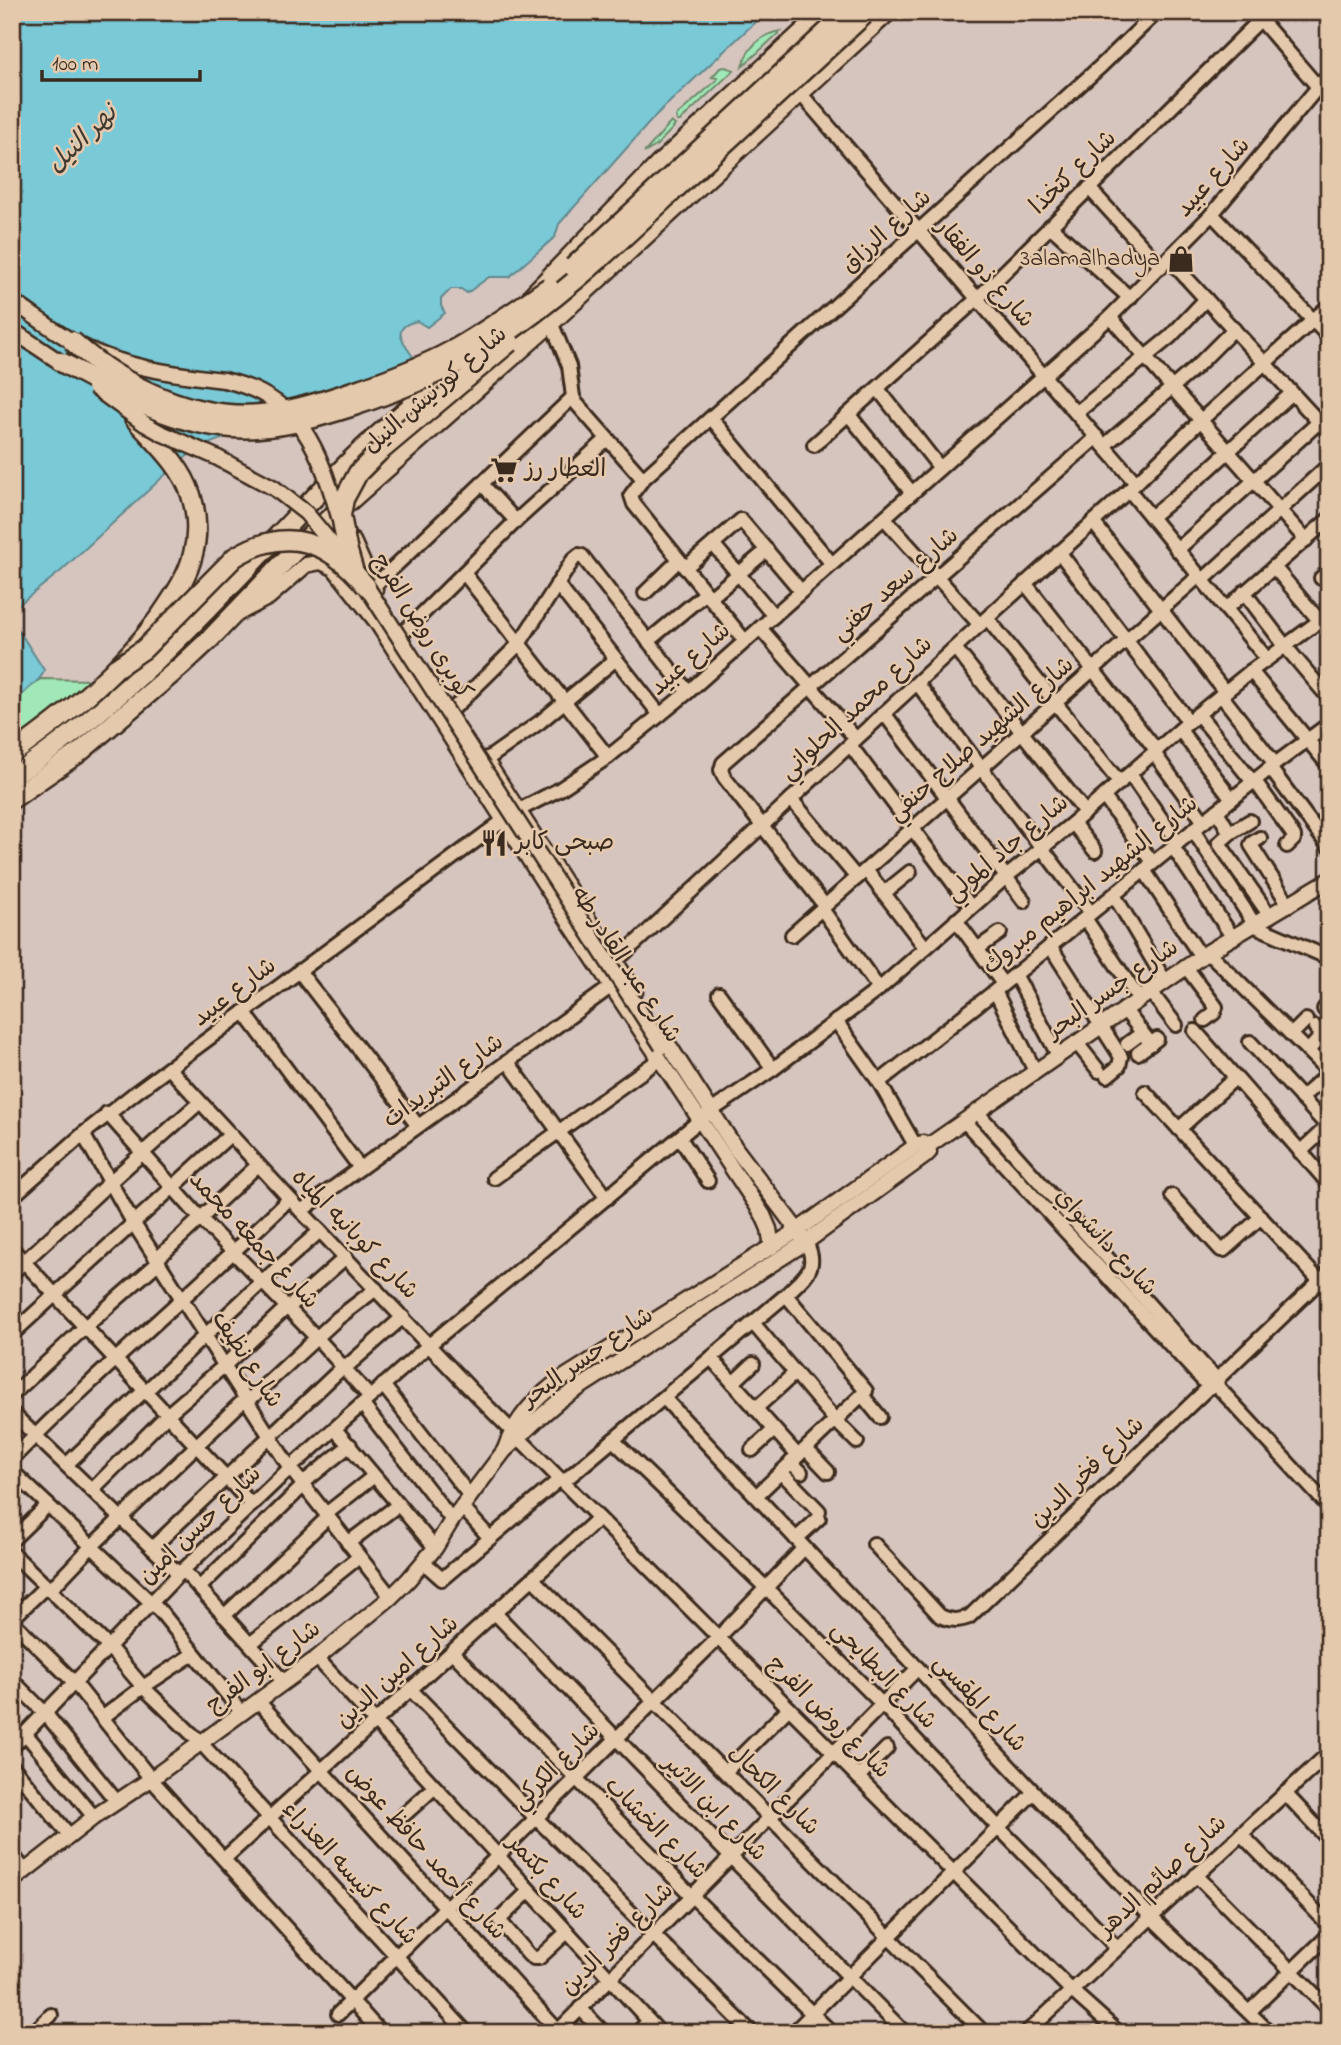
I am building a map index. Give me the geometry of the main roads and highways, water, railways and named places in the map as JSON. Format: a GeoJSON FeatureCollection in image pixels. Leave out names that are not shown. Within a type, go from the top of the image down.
{"type":"FeatureCollection","features":[{"type":"Feature","properties":{"kind":"highway","name":"شارع كورنيش النيل"},"geometry":{"type":"LineString","coordinates":[[12,778],[108,706],[165,653],[352,459],[507,321],[680,144],[825,12]]}},
{"type":"Feature","properties":{"kind":"highway","name":"شارع كورنيش النيل"},"geometry":{"type":"LineString","coordinates":[[12,799],[122,719],[180,667],[303,542],[551,322],[887,12]]}},
{"type":"Feature","properties":{"kind":"highway"},"geometry":{"type":"LineString","coordinates":[[72,341],[93,360],[148,392],[207,411],[238,414],[269,413],[305,405],[366,387],[424,364],[452,351],[554,283],[859,13]]}},
{"type":"Feature","properties":{"kind":"highway"},"geometry":{"type":"LineString","coordinates":[[61,362],[163,414],[233,428],[274,426],[314,418],[377,398],[430,376],[506,334],[608,252],[859,13]]}},
{"type":"Feature","properties":{"kind":"highway"},"geometry":{"type":"LineString","coordinates":[[364,581],[347,548],[341,515],[344,499],[358,473],[368,461],[532,324],[578,281],[601,247],[621,206]]}},
{"type":"Feature","properties":{"kind":"highway"},"geometry":{"type":"LineString","coordinates":[[12,754],[74,707],[116,668],[155,623],[178,590],[191,563],[196,534],[193,505],[184,478],[173,461],[129,413]]}},
{"type":"Feature","properties":{"kind":"highway"},"geometry":{"type":"LineString","coordinates":[[116,668],[150,643],[235,557],[266,542],[301,541],[318,546],[348,565],[364,581]]}},
{"type":"Feature","properties":{"kind":"main road","name":"كوبرى روض الفرج"},"geometry":{"type":"LineString","coordinates":[[12,301],[72,341],[92,351],[134,365],[242,384],[267,396],[289,412],[312,441],[352,559],[364,581],[661,1053],[685,1071]]}},
{"type":"Feature","properties":{"kind":"main road","name":"كوبرى روض الفرج"},"geometry":{"type":"LineString","coordinates":[[12,330],[161,433],[216,457],[274,488],[306,513],[364,581],[377,611],[468,753],[474,775]]}},
{"type":"Feature","properties":{"kind":"main road","name":"شارع عبد القادر طه"},"geometry":{"type":"LineString","coordinates":[[352,498],[350,522],[364,581],[486,760],[616,961],[685,1071],[706,1116],[736,1149],[802,1236]]}},
{"type":"Feature","properties":{"kind":"main road","name":"شارع عبد القادر طه"},"geometry":{"type":"LineString","coordinates":[[232,616],[269,597],[306,565],[321,562],[334,568],[376,621],[612,986],[706,1116],[764,1215],[772,1247]]}},
{"type":"Feature","properties":{"kind":"main road","name":"شارع جسر البحر"},"geometry":{"type":"LineString","coordinates":[[515,1434],[802,1236],[925,1156],[929,1152],[921,1146],[964,1121],[1204,955],[1329,880]]}},
{"type":"Feature","properties":{"kind":"main road"},"geometry":{"type":"LineString","coordinates":[[769,1229],[780,1226],[786,1217]]}},
{"type":"Feature","properties":{"kind":"main road","name":"شارع جسر البحر"},"geometry":{"type":"LineString","coordinates":[[504,1451],[529,1407],[560,1380],[772,1247],[802,1236]]}},
{"type":"Feature","properties":{"kind":"main road","name":"شارع ابو الفرج"},"geometry":{"type":"LineString","coordinates":[[12,1881],[94,1817],[152,1779],[317,1658],[391,1597],[435,1548],[452,1520],[504,1451]]}},
{"type":"Feature","properties":{"kind":"water","name":"نهر النيل"},"geometry":{"type":"Polygon","coordinates":[[[12,12],[766,12],[657,114],[559,224],[555,237],[509,277],[489,277],[467,293],[461,289],[451,289],[441,299],[445,313],[427,327],[417,321],[403,327],[401,336],[414,358],[340,419],[315,428],[233,436],[198,450],[179,462],[61,571],[12,610],[12,12]]]}},
{"type":"Feature","properties":{"kind":"water"},"geometry":{"type":"Polygon","coordinates":[[[12,620],[44,670],[40,678],[18,700],[12,701],[12,620]]]}},
{"type":"Feature","properties":{"kind":"place","name":"3alamalhadya"},"geometry":{"type":"Point","coordinates":[1181,259]}},
{"type":"Feature","properties":{"kind":"place","name":"العطار رز"},"geometry":{"type":"Point","coordinates":[504,470]}},
{"type":"Feature","properties":{"kind":"place","name":"صبحى كابر"},"geometry":{"type":"Point","coordinates":[494,843]}}]}
